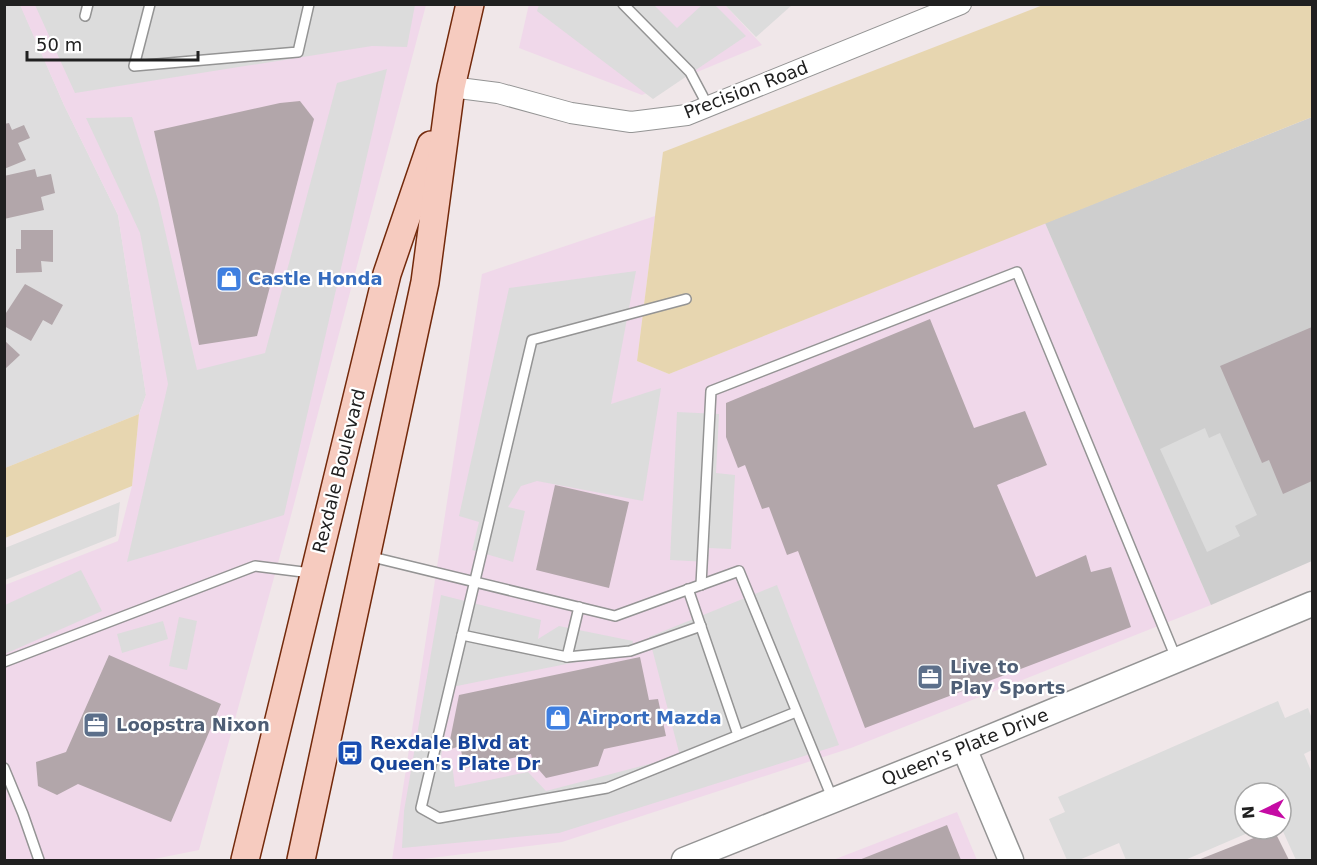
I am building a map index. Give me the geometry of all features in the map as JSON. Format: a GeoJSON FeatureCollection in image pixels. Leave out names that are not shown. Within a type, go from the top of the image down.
{"type":"FeatureCollection","features":[{"type":"Feature","properties":{"kind":"main road","name":"Rexdale Boulevard"},"geometry":{"type":"LineString","coordinates":[[301,861],[425,282],[451,87],[470,4]]}},
{"type":"Feature","properties":{"kind":"main road","name":"Rexdale Boulevard"},"geometry":{"type":"LineString","coordinates":[[245,861],[387,274],[451,87]]}},
{"type":"Feature","properties":{"kind":"street","name":"Precision Road"},"geometry":{"type":"LineString","coordinates":[[451,87],[498,93],[571,113],[631,122],[687,115],[961,4]]}},
{"type":"Feature","properties":{"kind":"street","name":"Queen's Plate Drive"},"geometry":{"type":"LineString","coordinates":[[684,861],[1312,604]]}},
{"type":"Feature","properties":{"kind":"street"},"geometry":{"type":"LineString","coordinates":[[964,748],[1011,861]]}},
{"type":"Feature","properties":{"kind":"lane"},"geometry":{"type":"LineString","coordinates":[[85,16],[88,4]]}},
{"type":"Feature","properties":{"kind":"lane"},"geometry":{"type":"LineString","coordinates":[[150,4],[134,66],[298,52],[309,4]]}},
{"type":"Feature","properties":{"kind":"lane"},"geometry":{"type":"LineString","coordinates":[[623,4],[690,72],[708,106]]}},
{"type":"Feature","properties":{"kind":"lane"},"geometry":{"type":"LineString","coordinates":[[701,585],[711,391],[1017,272],[1177,660]]}},
{"type":"Feature","properties":{"kind":"lane"},"geometry":{"type":"LineString","coordinates":[[686,299],[532,340],[422,808],[440,818],[607,788],[796,712]]}},
{"type":"Feature","properties":{"kind":"lane"},"geometry":{"type":"LineString","coordinates":[[366,556],[615,616],[739,571],[833,800]]}},
{"type":"Feature","properties":{"kind":"lane"},"geometry":{"type":"LineString","coordinates":[[4,662],[255,566],[315,573]]}},
{"type":"Feature","properties":{"kind":"lane"},"geometry":{"type":"LineString","coordinates":[[688,589],[738,735]]}},
{"type":"Feature","properties":{"kind":"lane"},"geometry":{"type":"LineString","coordinates":[[567,657],[579,607]]}},
{"type":"Feature","properties":{"kind":"lane"},"geometry":{"type":"LineString","coordinates":[[462,635],[567,657],[630,651],[701,626]]}},
{"type":"Feature","properties":{"kind":"lane"},"geometry":{"type":"LineString","coordinates":[[4,768],[39,861]]}},
{"type":"Feature","properties":{"kind":"shaded area"},"geometry":{"type":"Polygon","coordinates":[[[20,4],[64,105],[118,215],[146,395],[139,414],[5,468],[4,5],[20,4]]]}},
{"type":"Feature","properties":{"kind":"shaded area"},"geometry":{"type":"Polygon","coordinates":[[[529,4],[725,5],[762,45],[642,95],[519,48],[529,4]]]}},
{"type":"Feature","properties":{"kind":"shaded area"},"geometry":{"type":"Polygon","coordinates":[[[20,5],[426,5],[289,523],[199,850],[149,860],[5,860],[5,585],[118,541],[132,486],[139,414],[146,395],[118,215],[64,105],[20,5]]]}},
{"type":"Feature","properties":{"kind":"shaded area"},"geometry":{"type":"Polygon","coordinates":[[[35,5],[415,5],[407,47],[372,46],[75,93],[35,5]]]}},
{"type":"Feature","properties":{"kind":"shaded area"},"geometry":{"type":"Polygon","coordinates":[[[539,5],[654,5],[677,28],[702,5],[715,5],[746,36],[653,99],[537,11],[539,5]]]}},
{"type":"Feature","properties":{"kind":"shaded area"},"geometry":{"type":"Polygon","coordinates":[[[725,5],[792,5],[756,37],[725,5]]]}},
{"type":"Feature","properties":{"kind":"shaded area"},"geometry":{"type":"Polygon","coordinates":[[[1043,5],[1312,5],[1312,117],[669,374],[637,361],[663,152],[1043,5]]]}},
{"type":"Feature","properties":{"kind":"shaded area"},"geometry":{"type":"Polygon","coordinates":[[[387,69],[284,515],[127,562],[168,384],[140,233],[86,118],[132,117],[158,200],[197,370],[265,353],[337,83],[387,69]]]}},
{"type":"Feature","properties":{"kind":"shaded area"},"geometry":{"type":"Polygon","coordinates":[[[1312,117],[1312,561],[1211,605],[1045,223],[1312,117]]]}},
{"type":"Feature","properties":{"kind":"shaded area"},"geometry":{"type":"Polygon","coordinates":[[[655,216],[637,361],[669,374],[1045,223],[1211,605],[851,748],[562,842],[415,860],[392,860],[482,274],[655,216]]]}},
{"type":"Feature","properties":{"kind":"shaded area"},"geometry":{"type":"Polygon","coordinates":[[[636,271],[611,404],[661,388],[643,501],[537,481],[521,486],[508,507],[525,511],[513,562],[472,550],[479,522],[459,516],[509,288],[636,271]]]}},
{"type":"Feature","properties":{"kind":"shaded area"},"geometry":{"type":"Polygon","coordinates":[[[677,412],[719,414],[716,473],[735,475],[731,549],[709,548],[708,562],[670,560],[677,412]]]}},
{"type":"Feature","properties":{"kind":"shaded area"},"geometry":{"type":"Polygon","coordinates":[[[139,414],[132,486],[5,538],[5,468],[139,414]]]}},
{"type":"Feature","properties":{"kind":"shaded area"},"geometry":{"type":"Polygon","coordinates":[[[1205,428],[1209,438],[1220,433],[1257,515],[1235,526],[1240,536],[1207,552],[1160,449],[1205,428]]]}},
{"type":"Feature","properties":{"kind":"shaded area"},"geometry":{"type":"Polygon","coordinates":[[[120,502],[116,536],[5,580],[5,548],[120,502]]]}},
{"type":"Feature","properties":{"kind":"shaded area"},"geometry":{"type":"Polygon","coordinates":[[[81,570],[102,611],[5,654],[5,605],[81,570]]]}},
{"type":"Feature","properties":{"kind":"shaded area"},"geometry":{"type":"Polygon","coordinates":[[[777,585],[839,745],[559,833],[402,848],[404,811],[441,595],[541,620],[538,639],[559,626],[633,641],[631,651],[452,687],[440,763],[452,764],[455,787],[528,772],[546,791],[680,756],[649,637],[777,585]]]}},
{"type":"Feature","properties":{"kind":"shaded area"},"geometry":{"type":"Polygon","coordinates":[[[179,617],[197,621],[187,670],[169,666],[179,617]]]}},
{"type":"Feature","properties":{"kind":"shaded area"},"geometry":{"type":"Polygon","coordinates":[[[163,621],[168,639],[122,653],[117,634],[163,621]]]}},
{"type":"Feature","properties":{"kind":"shaded area"},"geometry":{"type":"Polygon","coordinates":[[[1278,701],[1285,718],[1308,708],[1312,719],[1312,750],[1304,754],[1312,773],[1312,860],[1296,860],[1287,841],[1293,841],[1293,781],[1233,781],[1233,839],[1185,860],[1126,860],[1119,843],[1079,860],[1067,860],[1049,819],[1065,812],[1058,797],[1278,701]]]}},
{"type":"Feature","properties":{"kind":"shaded area"},"geometry":{"type":"Polygon","coordinates":[[[957,812],[977,860],[833,860],[957,812]]]}},
{"type":"Feature","properties":{"kind":"building","name":"Castle Honda"},"geometry":{"type":"Polygon","coordinates":[[[300,101],[314,119],[257,336],[199,345],[154,131],[280,103],[300,101]]]}},
{"type":"Feature","properties":{"kind":"building"},"geometry":{"type":"Polygon","coordinates":[[[9,123],[12,130],[24,125],[30,138],[18,143],[26,160],[4,169],[4,124],[9,123]]]}},
{"type":"Feature","properties":{"kind":"building"},"geometry":{"type":"Polygon","coordinates":[[[35,169],[37,177],[51,174],[55,193],[41,197],[44,210],[4,219],[4,176],[35,169]]]}},
{"type":"Feature","properties":{"kind":"building"},"geometry":{"type":"Polygon","coordinates":[[[21,230],[53,230],[53,262],[41,261],[42,272],[16,273],[16,249],[21,249],[21,230]]]}},
{"type":"Feature","properties":{"kind":"building"},"geometry":{"type":"Polygon","coordinates":[[[25,284],[63,305],[52,325],[43,320],[31,341],[4,326],[4,316],[25,284]]]}},
{"type":"Feature","properties":{"kind":"building"},"geometry":{"type":"Polygon","coordinates":[[[930,319],[974,428],[1025,411],[1047,465],[997,485],[1036,577],[1086,555],[1091,572],[1111,567],[1131,627],[865,728],[798,551],[787,555],[769,507],[762,509],[745,465],[738,468],[726,437],[726,403],[930,319]]]}},
{"type":"Feature","properties":{"kind":"building"},"geometry":{"type":"Polygon","coordinates":[[[1312,327],[1312,481],[1283,494],[1269,460],[1262,463],[1220,366],[1312,327]]]}},
{"type":"Feature","properties":{"kind":"building"},"geometry":{"type":"Polygon","coordinates":[[[4,340],[20,355],[4,370],[4,340]]]}},
{"type":"Feature","properties":{"kind":"building"},"geometry":{"type":"Polygon","coordinates":[[[555,485],[629,502],[609,588],[536,570],[555,485]]]}},
{"type":"Feature","properties":{"kind":"building"},"geometry":{"type":"Polygon","coordinates":[[[109,655],[221,704],[171,822],[78,784],[57,795],[38,786],[36,762],[66,752],[109,655]]]}},
{"type":"Feature","properties":{"kind":"building","name":"Airport Mazda"},"geometry":{"type":"Polygon","coordinates":[[[640,657],[649,700],[658,699],[666,736],[604,749],[598,766],[546,778],[533,763],[531,754],[465,768],[460,746],[448,750],[459,695],[640,657]]]}},
{"type":"Feature","properties":{"kind":"building"},"geometry":{"type":"Polygon","coordinates":[[[947,825],[961,860],[859,860],[947,825]]]}},
{"type":"Feature","properties":{"kind":"building"},"geometry":{"type":"Polygon","coordinates":[[[1246,841],[1280,841],[1289,860],[1198,860],[1246,841]]]}},
{"type":"Feature","properties":{"kind":"place","name":"Castle Honda"},"geometry":{"type":"Point","coordinates":[229,279]}},
{"type":"Feature","properties":{"kind":"place","name":"Live to Play Sports"},"geometry":{"type":"Point","coordinates":[930,677]}},
{"type":"Feature","properties":{"kind":"place","name":"Airport Mazda"},"geometry":{"type":"Point","coordinates":[558,718]}},
{"type":"Feature","properties":{"kind":"place","name":"Loopstra Nixon"},"geometry":{"type":"Point","coordinates":[96,725]}},
{"type":"Feature","properties":{"kind":"place","name":"Rexdale Blvd at Queen's Plate Dr"},"geometry":{"type":"Point","coordinates":[350,753]}}]}
